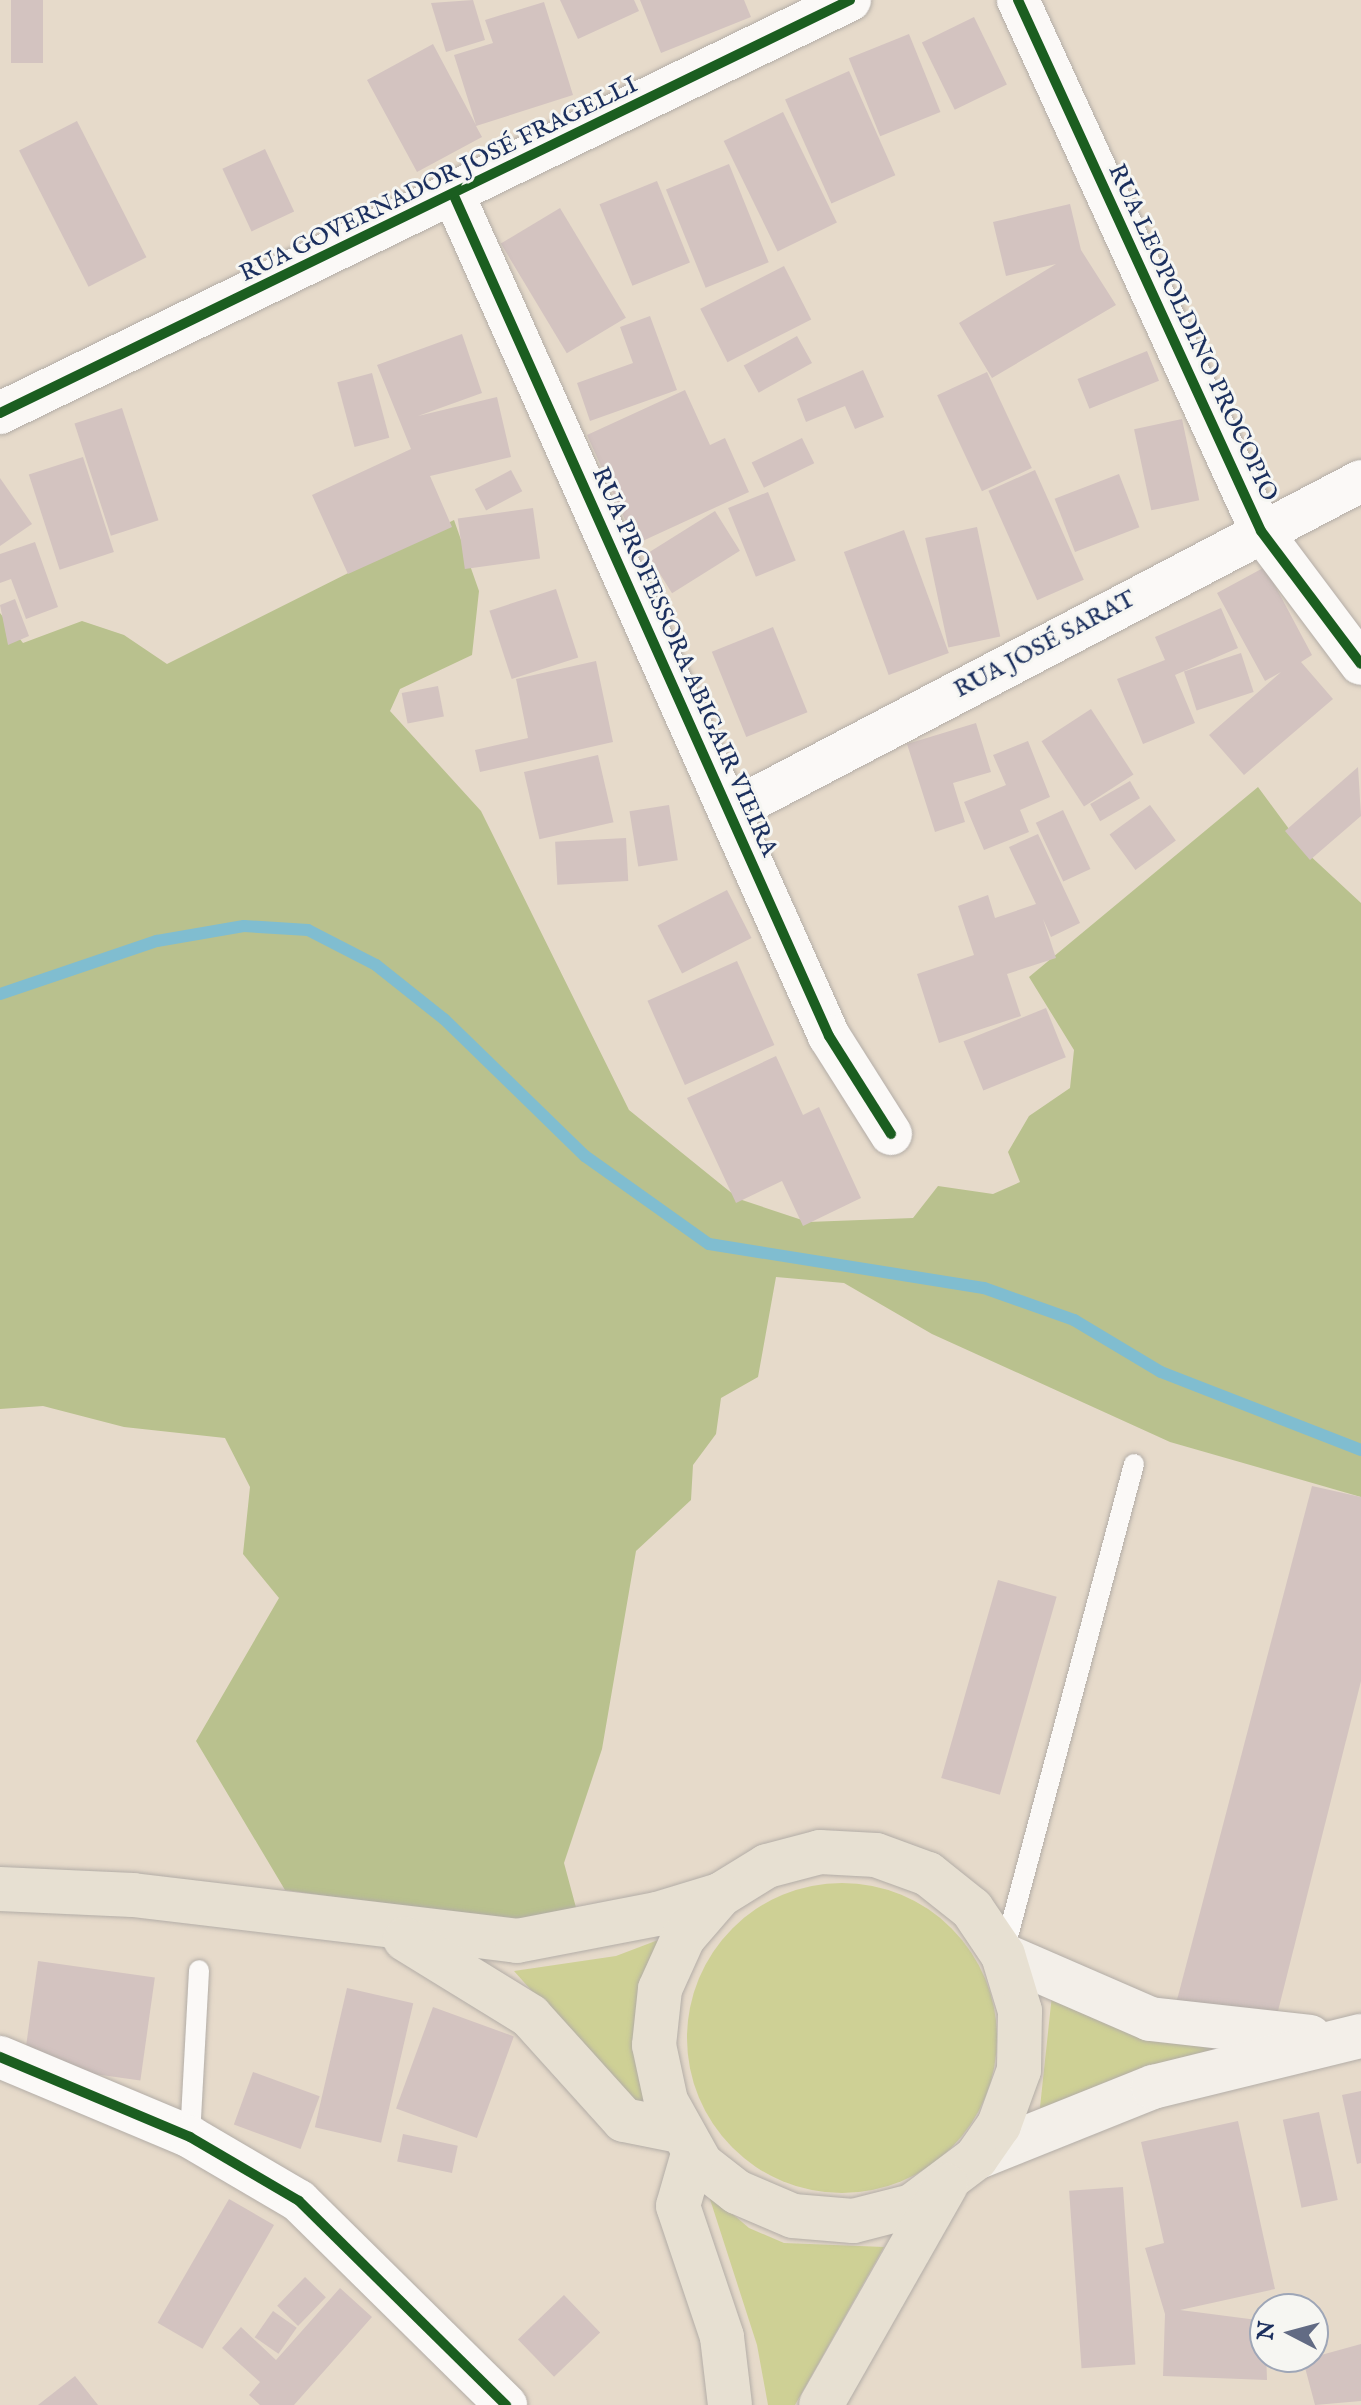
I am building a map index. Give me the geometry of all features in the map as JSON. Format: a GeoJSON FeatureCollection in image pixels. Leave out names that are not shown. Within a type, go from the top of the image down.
{"type":"FeatureCollection","features":[{"type":"Feature","properties":{"kind":"main road"},"geometry":{"type":"LineString","coordinates":[[0,1889],[133,1895],[471,1940],[562,1938],[720,1895],[767,1866],[807,1855],[876,1855],[928,1874],[972,1909],[1003,1955],[1020,2011],[1019,2070],[999,2125],[962,2170],[821,2405]]}},
{"type":"Feature","properties":{"kind":"main road"},"geometry":{"type":"LineString","coordinates":[[720,1895],[683,1938],[660,1989],[654,2045],[686,2142],[680,2187],[681,2222],[722,2337],[730,2405]]}},
{"type":"Feature","properties":{"kind":"main road"},"geometry":{"type":"LineString","coordinates":[[389,1930],[530,2016],[624,2120],[686,2142],[737,2192],[793,2216],[853,2221],[912,2206],[962,2170],[1153,2087],[1356,2037]]}},
{"type":"Feature","properties":{"kind":"main road"},"geometry":{"type":"LineString","coordinates":[[1003,1955],[1150,2019],[1356,2037]]}},
{"type":"Feature","properties":{"kind":"street","name":"RUA GOVERNADOR JOSÉ FRAGELLI"},"geometry":{"type":"LineString","coordinates":[[0,413],[455,198],[850,0]]}},
{"type":"Feature","properties":{"kind":"street","name":"RUA LEOPOLDINO PROCOPIO"},"geometry":{"type":"LineString","coordinates":[[1018,0],[1261,531],[1361,664]]}},
{"type":"Feature","properties":{"kind":"street","name":"RUA PROFESSORA ABIGAIR VIEIRA"},"geometry":{"type":"LineString","coordinates":[[455,198],[829,1036],[891,1134]]}},
{"type":"Feature","properties":{"kind":"street","name":"RUA JOSÉ SARAT"},"geometry":{"type":"LineString","coordinates":[[729,812],[1361,481]]}},
{"type":"Feature","properties":{"kind":"street"},"geometry":{"type":"LineString","coordinates":[[0,2057],[190,2137],[299,2201],[506,2405]]}},
{"type":"Feature","properties":{"kind":"lane"},"geometry":{"type":"LineString","coordinates":[[1003,1955],[1134,1464]]}},
{"type":"Feature","properties":{"kind":"lane"},"geometry":{"type":"LineString","coordinates":[[190,2137],[199,1970]]}},
{"type":"Feature","properties":{"kind":"green space"},"geometry":{"type":"Polygon","coordinates":[[[454,520],[479,591],[472,655],[400,689],[390,711],[481,811],[629,1110],[739,1199],[808,1222],[913,1218],[938,1186],[993,1194],[1020,1182],[1008,1152],[1029,1116],[1070,1088],[1074,1050],[1029,977],[1258,787],[1306,852],[1361,903],[1361,1497],[1170,1442],[932,1334],[844,1283],[776,1277],[758,1377],[721,1398],[716,1434],[693,1465],[691,1500],[636,1551],[602,1749],[564,1863],[578,1915],[495,1920],[285,1890],[196,1741],[279,1598],[243,1554],[250,1487],[225,1438],[124,1427],[43,1406],[0,1409],[0,613],[23,643],[82,621],[124,635],[167,664],[454,520]]]}},
{"type":"Feature","properties":{"kind":"green space"},"geometry":{"type":"Polygon","coordinates":[[[842,1883],[872,1886],[901,1895],[928,1909],[952,1928],[971,1952],[985,1979],[994,2008],[997,2038],[994,2068],[985,2097],[971,2124],[952,2148],[928,2167],[901,2181],[872,2190],[842,2193],[812,2190],[783,2181],[756,2167],[732,2148],[713,2124],[699,2097],[690,2068],[687,2038],[690,2008],[699,1979],[713,1952],[732,1928],[756,1909],[783,1895],[812,1886],[842,1883]]]}},
{"type":"Feature","properties":{"kind":"green space"},"geometry":{"type":"Polygon","coordinates":[[[666,1937],[641,2073],[645,2118],[514,1971],[616,1956],[666,1937]]]}},
{"type":"Feature","properties":{"kind":"green space"},"geometry":{"type":"Polygon","coordinates":[[[1052,1995],[1137,2035],[1264,2052],[1038,2126],[1052,1995]]]}},
{"type":"Feature","properties":{"kind":"green space"},"geometry":{"type":"Polygon","coordinates":[[[708,2193],[749,2228],[784,2243],[884,2247],[795,2405],[768,2405],[757,2345],[708,2193]]]}},
{"type":"Feature","properties":{"kind":"building"},"geometry":{"type":"Polygon","coordinates":[[[11,0],[43,0],[43,63],[11,63],[11,0]]]}},
{"type":"Feature","properties":{"kind":"building"},"geometry":{"type":"Polygon","coordinates":[[[473,0],[485,40],[446,52],[431,3],[473,0]]]}},
{"type":"Feature","properties":{"kind":"building"},"geometry":{"type":"Polygon","coordinates":[[[560,0],[634,0],[639,11],[578,39],[560,0]]]}},
{"type":"Feature","properties":{"kind":"building"},"geometry":{"type":"Polygon","coordinates":[[[640,0],[744,0],[751,17],[661,53],[640,0]]]}},
{"type":"Feature","properties":{"kind":"building"},"geometry":{"type":"Polygon","coordinates":[[[544,2],[573,95],[476,126],[482,137],[417,172],[367,80],[433,44],[476,125],[454,55],[493,43],[485,20],[544,2]]]}},
{"type":"Feature","properties":{"kind":"building"},"geometry":{"type":"Polygon","coordinates":[[[974,17],[1007,84],[955,110],[922,42],[974,17]]]}},
{"type":"Feature","properties":{"kind":"building"},"geometry":{"type":"Polygon","coordinates":[[[909,34],[940,112],[880,136],[849,58],[909,34]]]}},
{"type":"Feature","properties":{"kind":"building"},"geometry":{"type":"Polygon","coordinates":[[[849,71],[895,175],[831,204],[785,99],[849,71]]]}},
{"type":"Feature","properties":{"kind":"building"},"geometry":{"type":"Polygon","coordinates":[[[783,112],[837,223],[778,251],[724,141],[783,112]]]}},
{"type":"Feature","properties":{"kind":"building"},"geometry":{"type":"Polygon","coordinates":[[[77,121],[146,257],[89,287],[19,151],[77,121]]]}},
{"type":"Feature","properties":{"kind":"building"},"geometry":{"type":"Polygon","coordinates":[[[265,149],[294,212],[252,231],[222,169],[265,149]]]}},
{"type":"Feature","properties":{"kind":"building"},"geometry":{"type":"Polygon","coordinates":[[[729,164],[769,262],[706,288],[666,189],[729,164]]]}},
{"type":"Feature","properties":{"kind":"building"},"geometry":{"type":"Polygon","coordinates":[[[657,181],[690,263],[632,286],[600,204],[657,181]]]}},
{"type":"Feature","properties":{"kind":"building"},"geometry":{"type":"Polygon","coordinates":[[[1070,204],[1081,250],[1116,305],[992,378],[959,323],[1056,264],[1006,276],[993,222],[1070,204]]]}},
{"type":"Feature","properties":{"kind":"building"},"geometry":{"type":"Polygon","coordinates":[[[560,208],[626,318],[567,353],[501,244],[560,208]]]}},
{"type":"Feature","properties":{"kind":"building"},"geometry":{"type":"Polygon","coordinates":[[[784,266],[811,319],[727,362],[700,309],[784,266]]]}},
{"type":"Feature","properties":{"kind":"building"},"geometry":{"type":"Polygon","coordinates":[[[650,316],[677,390],[590,421],[577,383],[633,363],[620,327],[650,316]]]}},
{"type":"Feature","properties":{"kind":"building"},"geometry":{"type":"Polygon","coordinates":[[[462,334],[482,393],[418,416],[497,397],[511,457],[430,476],[452,527],[348,574],[312,495],[411,449],[377,365],[462,334]]]}},
{"type":"Feature","properties":{"kind":"building"},"geometry":{"type":"Polygon","coordinates":[[[797,336],[812,363],[759,393],[744,366],[797,336]]]}},
{"type":"Feature","properties":{"kind":"building"},"geometry":{"type":"Polygon","coordinates":[[[1147,351],[1159,381],[1089,409],[1077,379],[1147,351]]]}},
{"type":"Feature","properties":{"kind":"building"},"geometry":{"type":"Polygon","coordinates":[[[863,370],[884,417],[855,429],[845,406],[806,422],[797,399],[863,370]]]}},
{"type":"Feature","properties":{"kind":"building"},"geometry":{"type":"Polygon","coordinates":[[[987,372],[1032,468],[982,491],[937,395],[987,372]]]}},
{"type":"Feature","properties":{"kind":"building"},"geometry":{"type":"Polygon","coordinates":[[[372,373],[389,438],[355,447],[337,382],[372,373]]]}},
{"type":"Feature","properties":{"kind":"building"},"geometry":{"type":"Polygon","coordinates":[[[685,390],[710,445],[725,438],[749,492],[636,544],[587,435],[685,390]]]}},
{"type":"Feature","properties":{"kind":"building"},"geometry":{"type":"Polygon","coordinates":[[[122,408],[158,520],[111,536],[74,423],[122,408]]]}},
{"type":"Feature","properties":{"kind":"building"},"geometry":{"type":"Polygon","coordinates":[[[1182,419],[1199,500],[1151,510],[1134,429],[1182,419]]]}},
{"type":"Feature","properties":{"kind":"building"},"geometry":{"type":"Polygon","coordinates":[[[802,438],[814,463],[764,488],[752,463],[802,438]]]}},
{"type":"Feature","properties":{"kind":"building"},"geometry":{"type":"Polygon","coordinates":[[[83,457],[114,552],[60,570],[29,475],[83,457]]]}},
{"type":"Feature","properties":{"kind":"building"},"geometry":{"type":"Polygon","coordinates":[[[511,470],[522,491],[486,510],[475,489],[511,470]]]}},
{"type":"Feature","properties":{"kind":"building"},"geometry":{"type":"Polygon","coordinates":[[[1035,470],[1084,580],[1037,600],[988,491],[1035,470]]]}},
{"type":"Feature","properties":{"kind":"building"},"geometry":{"type":"Polygon","coordinates":[[[1119,474],[1139,527],[1075,552],[1055,499],[1119,474]]]}},
{"type":"Feature","properties":{"kind":"building"},"geometry":{"type":"Polygon","coordinates":[[[0,478],[32,524],[0,546],[0,478]]]}},
{"type":"Feature","properties":{"kind":"building"},"geometry":{"type":"Polygon","coordinates":[[[768,492],[796,561],[756,577],[728,508],[768,492]]]}},
{"type":"Feature","properties":{"kind":"building"},"geometry":{"type":"Polygon","coordinates":[[[533,508],[540,559],[465,569],[458,519],[533,508]]]}},
{"type":"Feature","properties":{"kind":"building"},"geometry":{"type":"Polygon","coordinates":[[[715,511],[740,551],[672,593],[647,553],[715,511]]]}},
{"type":"Feature","properties":{"kind":"building"},"geometry":{"type":"Polygon","coordinates":[[[977,527],[1000,637],[948,648],[925,538],[977,527]]]}},
{"type":"Feature","properties":{"kind":"building"},"geometry":{"type":"Polygon","coordinates":[[[904,530],[949,653],[889,675],[844,552],[904,530]]]}},
{"type":"Feature","properties":{"kind":"building"},"geometry":{"type":"Polygon","coordinates":[[[35,542],[58,607],[26,619],[11,579],[0,583],[0,554],[35,542]]]}},
{"type":"Feature","properties":{"kind":"building"},"geometry":{"type":"Polygon","coordinates":[[[1265,567],[1312,655],[1301,662],[1333,699],[1244,775],[1209,735],[1281,672],[1265,681],[1217,593],[1265,567]]]}},
{"type":"Feature","properties":{"kind":"building"},"geometry":{"type":"Polygon","coordinates":[[[556,589],[578,657],[512,679],[489,611],[556,589]]]}},
{"type":"Feature","properties":{"kind":"building"},"geometry":{"type":"Polygon","coordinates":[[[15,599],[29,636],[8,645],[0,605],[15,599]]]}},
{"type":"Feature","properties":{"kind":"building"},"geometry":{"type":"Polygon","coordinates":[[[1221,608],[1238,648],[1175,675],[1195,723],[1143,744],[1117,679],[1165,660],[1155,637],[1221,608]]]}},
{"type":"Feature","properties":{"kind":"building"},"geometry":{"type":"Polygon","coordinates":[[[773,627],[807,712],[746,737],[712,652],[773,627]]]}},
{"type":"Feature","properties":{"kind":"building"},"geometry":{"type":"Polygon","coordinates":[[[1241,653],[1254,692],[1197,711],[1184,672],[1241,653]]]}},
{"type":"Feature","properties":{"kind":"building"},"geometry":{"type":"Polygon","coordinates":[[[596,661],[613,742],[480,772],[475,750],[528,738],[516,679],[596,661]]]}},
{"type":"Feature","properties":{"kind":"building"},"geometry":{"type":"Polygon","coordinates":[[[438,686],[444,716],[408,723],[402,693],[438,686]]]}},
{"type":"Feature","properties":{"kind":"building"},"geometry":{"type":"Polygon","coordinates":[[[1091,709],[1133,774],[1084,807],[1042,741],[1091,709]]]}},
{"type":"Feature","properties":{"kind":"building"},"geometry":{"type":"Polygon","coordinates":[[[976,723],[991,772],[953,783],[965,822],[935,832],[907,744],[976,723]]]}},
{"type":"Feature","properties":{"kind":"building"},"geometry":{"type":"Polygon","coordinates":[[[1028,741],[1050,797],[1020,810],[1029,832],[984,850],[964,802],[1006,785],[993,755],[1028,741]]]}},
{"type":"Feature","properties":{"kind":"building"},"geometry":{"type":"Polygon","coordinates":[[[598,755],[614,822],[539,839],[524,772],[598,755]]]}},
{"type":"Feature","properties":{"kind":"building"},"geometry":{"type":"Polygon","coordinates":[[[1358,767],[1361,816],[1310,860],[1285,831],[1358,767]]]}},
{"type":"Feature","properties":{"kind":"building"},"geometry":{"type":"Polygon","coordinates":[[[1130,781],[1140,798],[1100,821],[1090,804],[1130,781]]]}},
{"type":"Feature","properties":{"kind":"building"},"geometry":{"type":"Polygon","coordinates":[[[669,805],[678,860],[638,867],[629,811],[669,805]]]}},
{"type":"Feature","properties":{"kind":"building"},"geometry":{"type":"Polygon","coordinates":[[[1150,805],[1176,841],[1135,870],[1110,834],[1150,805]]]}},
{"type":"Feature","properties":{"kind":"building"},"geometry":{"type":"Polygon","coordinates":[[[1063,810],[1090,869],[1063,882],[1036,823],[1063,810]]]}},
{"type":"Feature","properties":{"kind":"building"},"geometry":{"type":"Polygon","coordinates":[[[1038,834],[1080,923],[1051,937],[1043,919],[1056,958],[1007,974],[1021,1016],[939,1043],[917,974],[974,955],[958,906],[988,895],[995,918],[1036,904],[1009,847],[1038,834]]]}},
{"type":"Feature","properties":{"kind":"building"},"geometry":{"type":"Polygon","coordinates":[[[626,838],[628,881],[557,885],[555,842],[626,838]]]}},
{"type":"Feature","properties":{"kind":"building"},"geometry":{"type":"Polygon","coordinates":[[[727,890],[752,938],[682,974],[658,925],[727,890]]]}},
{"type":"Feature","properties":{"kind":"building"},"geometry":{"type":"Polygon","coordinates":[[[737,961],[774,1045],[685,1085],[647,1001],[737,961]]]}},
{"type":"Feature","properties":{"kind":"building"},"geometry":{"type":"Polygon","coordinates":[[[1046,1008],[1066,1057],[983,1090],[963,1041],[1046,1008]]]}},
{"type":"Feature","properties":{"kind":"building"},"geometry":{"type":"Polygon","coordinates":[[[776,1056],[803,1115],[819,1107],[861,1198],[803,1226],[782,1181],[736,1203],[687,1098],[776,1056]]]}},
{"type":"Feature","properties":{"kind":"building"},"geometry":{"type":"Polygon","coordinates":[[[1312,1486],[1361,1497],[1361,1681],[1277,2015],[1177,2000],[1312,1486]]]}},
{"type":"Feature","properties":{"kind":"building"},"geometry":{"type":"Polygon","coordinates":[[[998,1580],[1057,1597],[1000,1795],[941,1778],[998,1580]]]}},
{"type":"Feature","properties":{"kind":"building"},"geometry":{"type":"Polygon","coordinates":[[[38,1961],[155,1977],[140,2080],[24,2064],[38,1961]]]}},
{"type":"Feature","properties":{"kind":"building"},"geometry":{"type":"Polygon","coordinates":[[[347,1988],[413,2003],[381,2143],[315,2127],[347,1988]]]}},
{"type":"Feature","properties":{"kind":"building"},"geometry":{"type":"Polygon","coordinates":[[[433,2007],[514,2036],[477,2138],[396,2108],[433,2007]]]}},
{"type":"Feature","properties":{"kind":"building"},"geometry":{"type":"Polygon","coordinates":[[[253,2072],[320,2096],[301,2149],[234,2125],[253,2072]]]}},
{"type":"Feature","properties":{"kind":"building"},"geometry":{"type":"Polygon","coordinates":[[[1361,2091],[1361,2163],[1357,2164],[1342,2095],[1361,2091]]]}},
{"type":"Feature","properties":{"kind":"building"},"geometry":{"type":"Polygon","coordinates":[[[1319,2112],[1338,2200],[1302,2208],[1283,2120],[1319,2112]]]}},
{"type":"Feature","properties":{"kind":"building"},"geometry":{"type":"Polygon","coordinates":[[[1238,2121],[1275,2289],[1180,2310],[1249,2319],[1249,2373],[1267,2373],[1267,2380],[1163,2376],[1165,2314],[1145,2248],[1164,2243],[1141,2142],[1238,2121]]]}},
{"type":"Feature","properties":{"kind":"building"},"geometry":{"type":"Polygon","coordinates":[[[403,2134],[458,2146],[452,2173],[397,2161],[403,2134]]]}},
{"type":"Feature","properties":{"kind":"building"},"geometry":{"type":"Polygon","coordinates":[[[1123,2187],[1135,2365],[1082,2368],[1069,2191],[1123,2187]]]}},
{"type":"Feature","properties":{"kind":"building"},"geometry":{"type":"Polygon","coordinates":[[[229,2199],[274,2225],[203,2349],[157,2323],[229,2199]]]}},
{"type":"Feature","properties":{"kind":"building"},"geometry":{"type":"Polygon","coordinates":[[[305,2277],[326,2297],[298,2326],[277,2306],[305,2277]]]}},
{"type":"Feature","properties":{"kind":"building"},"geometry":{"type":"Polygon","coordinates":[[[340,2288],[372,2317],[294,2405],[260,2405],[249,2395],[260,2382],[222,2348],[241,2327],[276,2360],[340,2288]]]}},
{"type":"Feature","properties":{"kind":"building"},"geometry":{"type":"Polygon","coordinates":[[[564,2295],[600,2332],[554,2377],[518,2339],[564,2295]]]}},
{"type":"Feature","properties":{"kind":"building"},"geometry":{"type":"Polygon","coordinates":[[[273,2311],[297,2328],[278,2354],[255,2337],[273,2311]]]}},
{"type":"Feature","properties":{"kind":"building"},"geometry":{"type":"Polygon","coordinates":[[[1361,2344],[1361,2401],[1315,2405],[1306,2373],[1329,2373],[1329,2353],[1361,2344]]]}},
{"type":"Feature","properties":{"kind":"building"},"geometry":{"type":"Polygon","coordinates":[[[75,2376],[98,2405],[38,2405],[75,2376]]]}},
{"type":"Feature","properties":{"kind":"waterway"},"geometry":{"type":"LineString","coordinates":[[0,994],[157,941],[244,926],[308,930],[376,965],[444,1019],[585,1156],[709,1244],[984,1288],[1074,1320],[1161,1372],[1361,1450]]}},
{"type":"Feature","properties":{"kind":"cycle path"},"geometry":{"type":"LineString","coordinates":[[0,413],[850,0]]}},
{"type":"Feature","properties":{"kind":"cycle path"},"geometry":{"type":"LineString","coordinates":[[1018,0],[1261,531],[1361,664]]}},
{"type":"Feature","properties":{"kind":"cycle path"},"geometry":{"type":"LineString","coordinates":[[455,198],[829,1036],[891,1134]]}},
{"type":"Feature","properties":{"kind":"cycle path"},"geometry":{"type":"LineString","coordinates":[[0,2057],[190,2137],[299,2201],[506,2405]]}}]}
